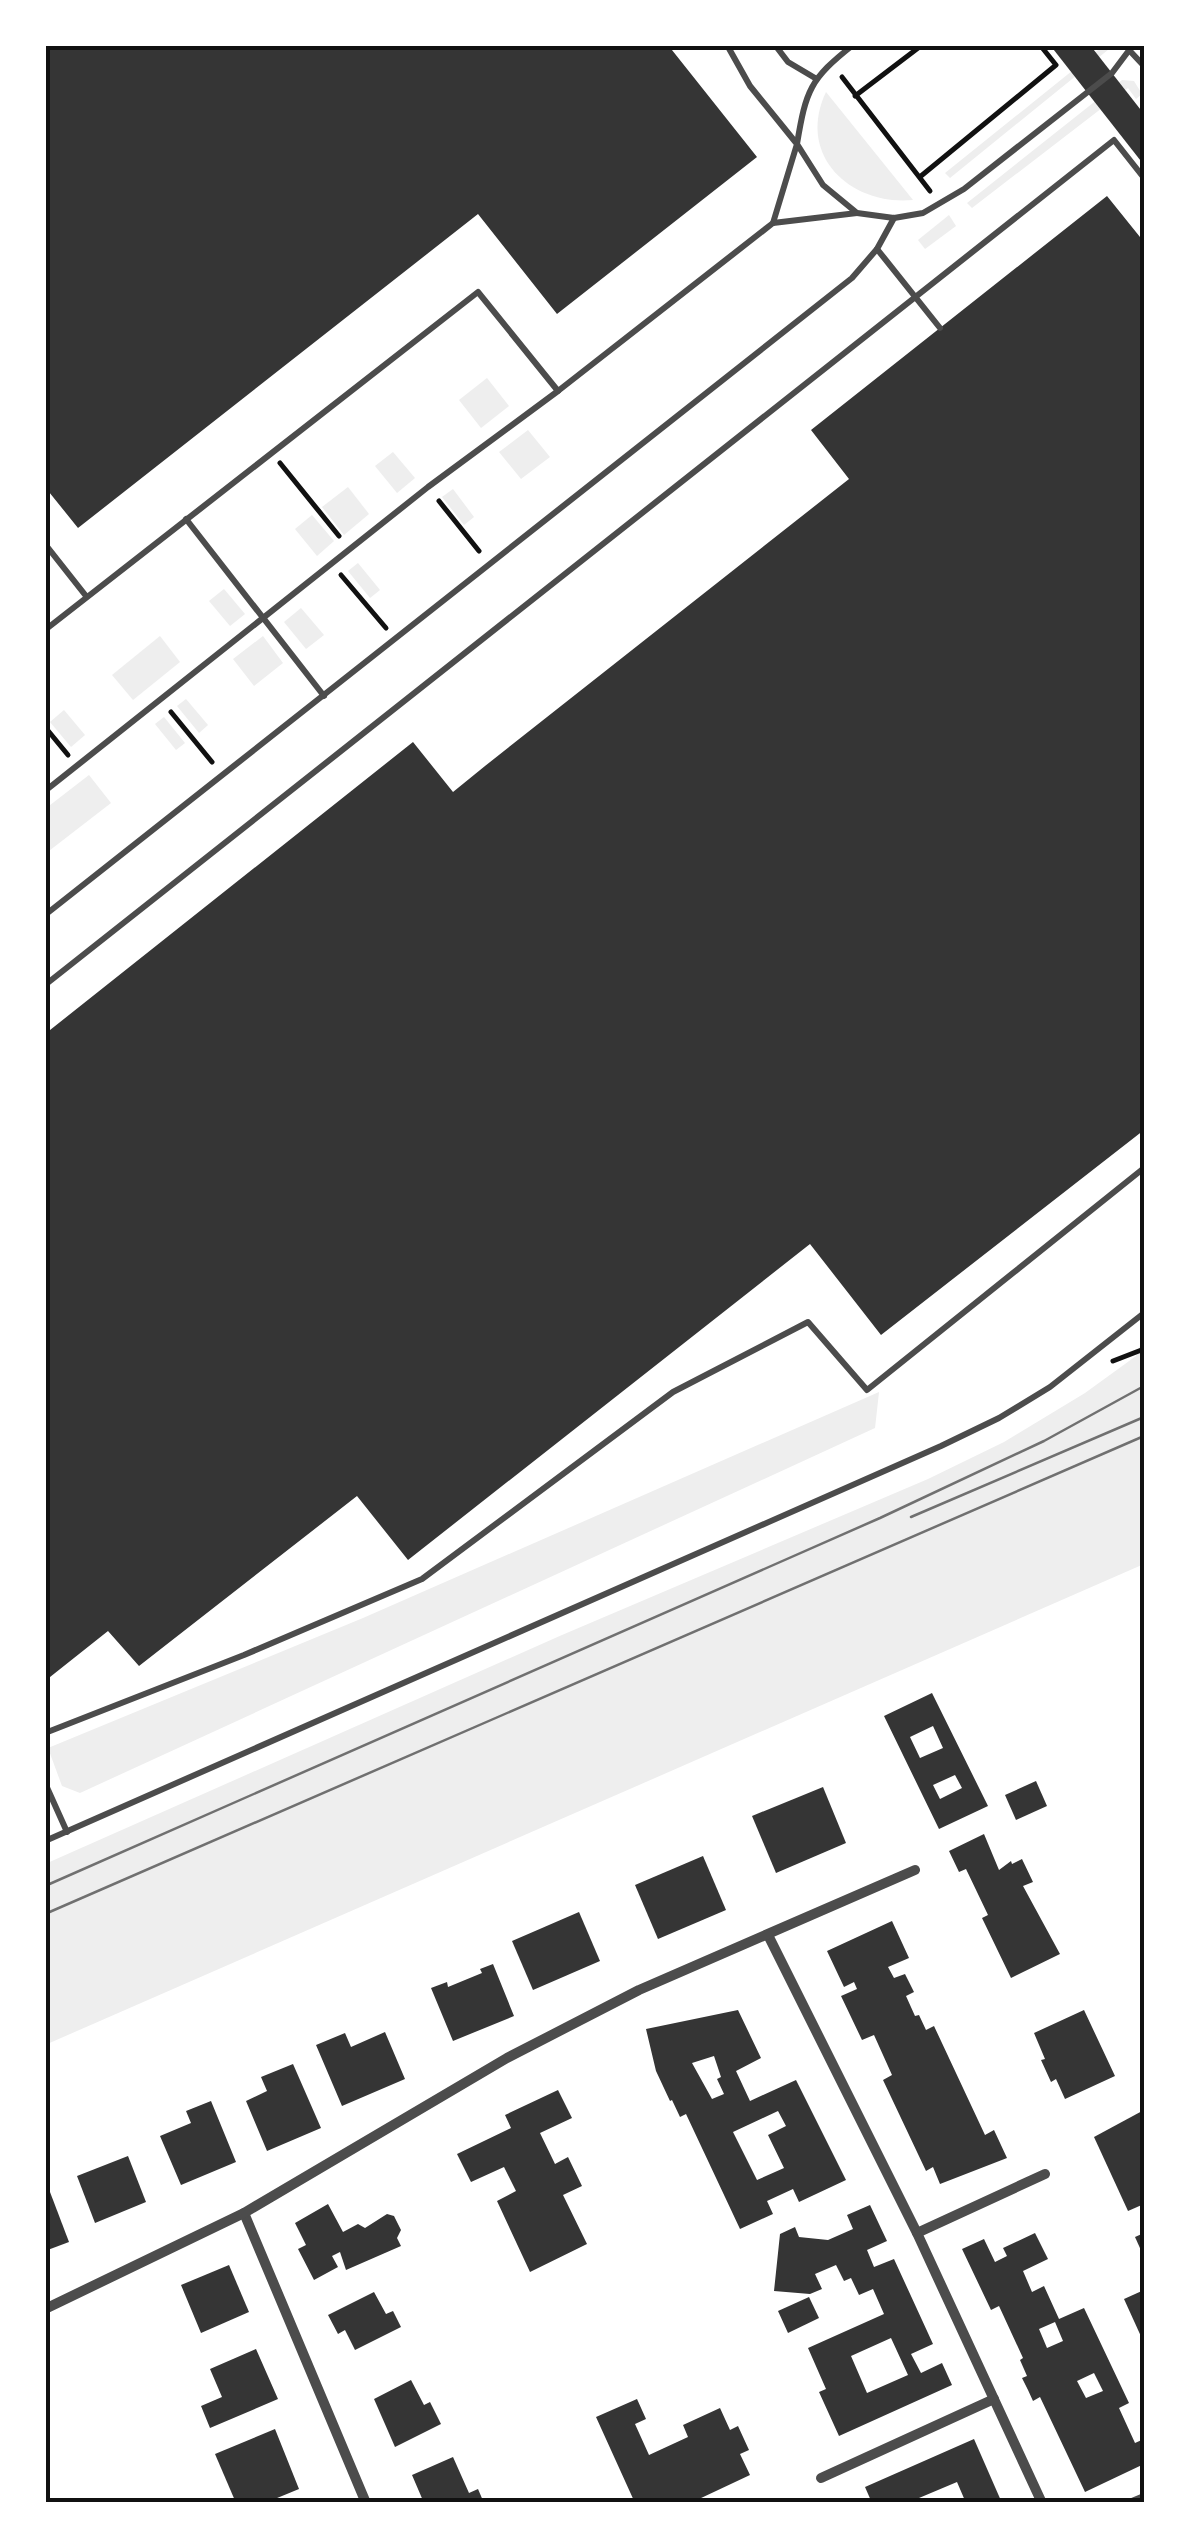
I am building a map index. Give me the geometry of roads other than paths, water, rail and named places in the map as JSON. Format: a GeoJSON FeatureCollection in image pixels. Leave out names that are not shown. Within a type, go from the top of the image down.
{"type":"FeatureCollection","features":[{"type":"Feature","properties":{"kind":"street"},"geometry":{"type":"LineString","coordinates":[[45,2309],[244,2213],[507,2058],[639,1990],[915,1870]]}},
{"type":"Feature","properties":{"kind":"street"},"geometry":{"type":"LineString","coordinates":[[768,1934],[916,2234],[1042,2503]]}},
{"type":"Feature","properties":{"kind":"street"},"geometry":{"type":"LineString","coordinates":[[916,2234],[1046,2174]]}},
{"type":"Feature","properties":{"kind":"street"},"geometry":{"type":"LineString","coordinates":[[244,2213],[366,2503]]}},
{"type":"Feature","properties":{"kind":"street"},"geometry":{"type":"LineString","coordinates":[[821,2478],[994,2399]]}},
{"type":"Feature","properties":{"kind":"street"},"geometry":{"type":"LineString","coordinates":[[1132,2503],[1144,2498]]}},
{"type":"Feature","properties":{"kind":"lane"},"geometry":{"type":"LineString","coordinates":[[775,45],[788,62],[815,78]]}},
{"type":"Feature","properties":{"kind":"lane"},"geometry":{"type":"LineString","coordinates":[[773,223],[804,103],[815,78],[853,45]]}},
{"type":"Feature","properties":{"kind":"lane"},"geometry":{"type":"LineString","coordinates":[[733,47],[750,86],[823,185],[857,213]]}},
{"type":"Feature","properties":{"kind":"lane"},"geometry":{"type":"LineString","coordinates":[[45,791],[428,487],[773,223],[857,213],[894,218],[922,214],[940,206],[1112,73],[1132,48],[1144,66]]}},
{"type":"Feature","properties":{"kind":"lane"},"geometry":{"type":"LineString","coordinates":[[45,985],[1114,140],[1144,178]]}},
{"type":"Feature","properties":{"kind":"lane"},"geometry":{"type":"LineString","coordinates":[[45,915],[852,278],[877,249],[894,218]]}},
{"type":"Feature","properties":{"kind":"lane"},"geometry":{"type":"LineString","coordinates":[[877,249],[940,328]]}},
{"type":"Feature","properties":{"kind":"lane"},"geometry":{"type":"LineString","coordinates":[[45,630],[478,292],[558,391]]}},
{"type":"Feature","properties":{"kind":"lane"},"geometry":{"type":"LineString","coordinates":[[186,519],[324,696]]}},
{"type":"Feature","properties":{"kind":"lane"},"geometry":{"type":"LineString","coordinates":[[45,544],[86,596]]}},
{"type":"Feature","properties":{"kind":"lane"},"geometry":{"type":"LineString","coordinates":[[45,1732],[244,1655],[422,1579],[673,1392],[808,1322],[867,1390],[1144,1168]]}},
{"type":"Feature","properties":{"kind":"lane"},"geometry":{"type":"LineString","coordinates":[[45,1841],[940,1446],[1050,1387],[1144,1313]]}},
{"type":"Feature","properties":{"kind":"lane"},"geometry":{"type":"LineString","coordinates":[[45,1783],[67,1832]]}},
{"type":"Feature","properties":{"kind":"tram line"},"geometry":{"type":"LineString","coordinates":[[45,1886],[880,1518],[1044,1441],[1144,1386]]}},
{"type":"Feature","properties":{"kind":"tram line"},"geometry":{"type":"LineString","coordinates":[[911,1517],[1144,1417]]}},
{"type":"Feature","properties":{"kind":"tram line"},"geometry":{"type":"LineString","coordinates":[[45,1914],[1144,1436]]}}]}
